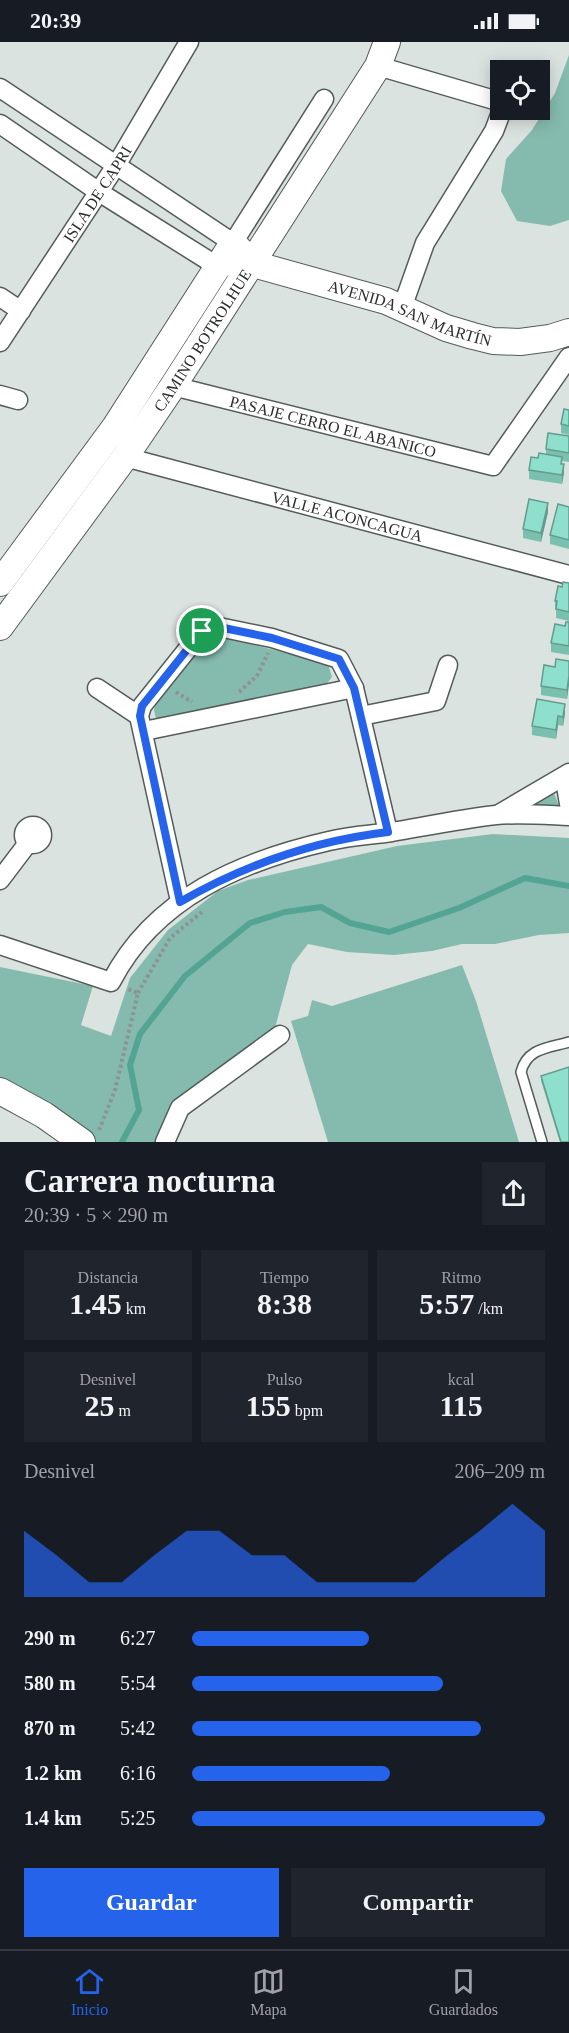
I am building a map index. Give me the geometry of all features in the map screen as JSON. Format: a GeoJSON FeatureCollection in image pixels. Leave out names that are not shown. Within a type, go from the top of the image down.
{"type":"FeatureCollection","features":[{"type":"Feature","properties":{"kind":"street","name":"CAMINO BOTROLHUE"},"geometry":{"type":"LineString","coordinates":[[0,627],[173,386],[378,66],[387,42]]}},
{"type":"Feature","properties":{"kind":"street","name":"ISLA DE CAPRI"},"geometry":{"type":"LineString","coordinates":[[0,342],[117,164],[184,44]]}},
{"type":"Feature","properties":{"kind":"street"},"geometry":{"type":"LineString","coordinates":[[378,66],[490,99]]}},
{"type":"Feature","properties":{"kind":"street"},"geometry":{"type":"LineString","coordinates":[[0,88],[233,243],[253,264]]}},
{"type":"Feature","properties":{"kind":"street","name":"CAMINO BOTROLHUE"},"geometry":{"type":"LineString","coordinates":[[0,583],[115,427],[324,99]]}},
{"type":"Feature","properties":{"kind":"street"},"geometry":{"type":"LineString","coordinates":[[402,308],[425,243],[494,131],[498,120]]}},
{"type":"Feature","properties":{"kind":"street"},"geometry":{"type":"LineString","coordinates":[[0,124],[99,192],[217,266]]}},
{"type":"Feature","properties":{"kind":"street","name":"AVENIDA SAN MARTÍN"},"geometry":{"type":"LineString","coordinates":[[217,266],[237,267],[253,264],[362,293],[446,328],[493,341],[520,342],[550,338],[569,332]]}},
{"type":"Feature","properties":{"kind":"street"},"geometry":{"type":"LineString","coordinates":[[0,297],[21,311]]}},
{"type":"Feature","properties":{"kind":"street","name":"PASAJE CERRO EL ABANICO"},"geometry":{"type":"LineString","coordinates":[[173,386],[493,466],[569,357]]}},
{"type":"Feature","properties":{"kind":"street"},"geometry":{"type":"LineString","coordinates":[[0,395],[18,400]]}},
{"type":"Feature","properties":{"kind":"street","name":"VALLE ACONCAGUA"},"geometry":{"type":"LineString","coordinates":[[124,457],[569,575]]}},
{"type":"Feature","properties":{"kind":"street"},"geometry":{"type":"LineString","coordinates":[[180,902],[142,724],[142,706],[202,631],[214,626],[272,638],[339,659],[354,688],[388,832]]}},
{"type":"Feature","properties":{"kind":"street"},"geometry":{"type":"LineString","coordinates":[[361,716],[436,701],[448,665]]}},
{"type":"Feature","properties":{"kind":"street"},"geometry":{"type":"LineString","coordinates":[[97,688],[142,724],[354,688]]}},
{"type":"Feature","properties":{"kind":"street"},"geometry":{"type":"LineString","coordinates":[[498,815],[569,774]]}},
{"type":"Feature","properties":{"kind":"street"},"geometry":{"type":"LineString","coordinates":[[569,774],[566,786],[569,804]]}},
{"type":"Feature","properties":{"kind":"street"},"geometry":{"type":"LineString","coordinates":[[0,945],[111,982],[141,936],[180,902],[232,874],[275,856],[331,841],[498,815],[569,816]]}},
{"type":"Feature","properties":{"kind":"street"},"geometry":{"type":"LineString","coordinates":[[0,880],[28,843]]}},
{"type":"Feature","properties":{"kind":"street"},"geometry":{"type":"LineString","coordinates":[[165,1142],[180,1108],[280,1035]]}},
{"type":"Feature","properties":{"kind":"street"},"geometry":{"type":"LineString","coordinates":[[0,1091],[79,1137]]}},
{"type":"Feature","properties":{"kind":"lane"},"geometry":{"type":"LineString","coordinates":[[542,1142],[521,1072],[523,1062],[532,1053],[569,1042]]}},
{"type":"Feature","properties":{"kind":"path"},"geometry":{"type":"LineString","coordinates":[[232,695],[249,685],[257,676],[264,665],[272,638]]}},
{"type":"Feature","properties":{"kind":"path"},"geometry":{"type":"LineString","coordinates":[[162,680],[185,699],[194,703]]}},
{"type":"Feature","properties":{"kind":"path"},"geometry":{"type":"LineString","coordinates":[[79,1137],[115,1090],[138,993],[170,938],[204,911]]}},
{"type":"Feature","properties":{"kind":"path"},"geometry":{"type":"LineString","coordinates":[[111,982],[138,993]]}},
{"type":"Feature","properties":{"kind":"green space"},"geometry":{"type":"Polygon","coordinates":[[[569,55],[569,220],[550,226],[517,221],[501,191],[506,159],[538,120],[550,120],[550,101],[569,55]]]}},
{"type":"Feature","properties":{"kind":"green space"},"geometry":{"type":"Polygon","coordinates":[[[221,636],[328,664],[332,677],[326,685],[168,722],[156,719],[154,710],[156,702],[176,672],[201,644],[221,636]]]}},
{"type":"Feature","properties":{"kind":"green space"},"geometry":{"type":"Polygon","coordinates":[[[553,790],[560,809],[524,809],[553,790]]]}},
{"type":"Feature","properties":{"kind":"green space"},"geometry":{"type":"Polygon","coordinates":[[[493,834],[569,838],[569,933],[539,935],[495,944],[462,944],[432,951],[394,955],[347,952],[308,944],[292,965],[275,1028],[157,1142],[92,1142],[0,1086],[0,967],[93,986],[81,1025],[111,1036],[130,978],[168,930],[218,891],[248,880],[397,846],[493,834]]]}},
{"type":"Feature","properties":{"kind":"green space"},"geometry":{"type":"Polygon","coordinates":[[[462,965],[476,1001],[519,1142],[328,1142],[291,1021],[308,1016],[312,1000],[332,1006],[462,965]]]}},
{"type":"Feature","properties":{"kind":"building"},"geometry":{"type":"Polygon","coordinates":[[[564,409],[569,410],[569,426],[561,424],[564,409]]]}},
{"type":"Feature","properties":{"kind":"building"},"geometry":{"type":"Polygon","coordinates":[[[548,433],[569,436],[569,453],[546,449],[548,433]]]}},
{"type":"Feature","properties":{"kind":"building"},"geometry":{"type":"Polygon","coordinates":[[[539,453],[562,457],[561,464],[564,464],[562,475],[529,470],[531,457],[538,458],[539,453]]]}},
{"type":"Feature","properties":{"kind":"building"},"geometry":{"type":"Polygon","coordinates":[[[529,499],[548,503],[541,533],[523,529],[529,499]]]}},
{"type":"Feature","properties":{"kind":"building"},"geometry":{"type":"Polygon","coordinates":[[[558,504],[569,507],[569,540],[550,535],[558,504]]]}},
{"type":"Feature","properties":{"kind":"building"},"geometry":{"type":"Polygon","coordinates":[[[563,582],[569,583],[569,612],[556,609],[558,586],[562,587],[563,582]]]}},
{"type":"Feature","properties":{"kind":"building"},"geometry":{"type":"Polygon","coordinates":[[[566,622],[569,622],[569,646],[551,643],[555,624],[565,626],[566,622]]]}},
{"type":"Feature","properties":{"kind":"building"},"geometry":{"type":"Polygon","coordinates":[[[556,659],[569,661],[567,690],[541,686],[544,665],[555,667],[556,659]]]}},
{"type":"Feature","properties":{"kind":"building"},"geometry":{"type":"Polygon","coordinates":[[[537,699],[565,704],[563,717],[558,716],[556,730],[532,726],[537,699]]]}},
{"type":"Feature","properties":{"kind":"building"},"geometry":{"type":"Polygon","coordinates":[[[569,1067],[569,1142],[561,1142],[541,1076],[569,1067]]]}},
{"type":"Feature","properties":{"kind":"waterway"},"geometry":{"type":"LineString","coordinates":[[122,1142],[139,1110],[130,1065],[140,1034],[185,976],[250,923],[285,912],[321,907],[350,923],[389,932],[459,908],[525,878],[569,886]]}},
{"type":"Feature","properties":{"kind":"route"},"geometry":{"type":"LineString","coordinates":[[214,626],[272,638],[339,659],[354,688],[388,832],[331,841],[275,856],[210,884],[180,902],[140,716],[142,706],[202,631],[214,626]]}}]}
